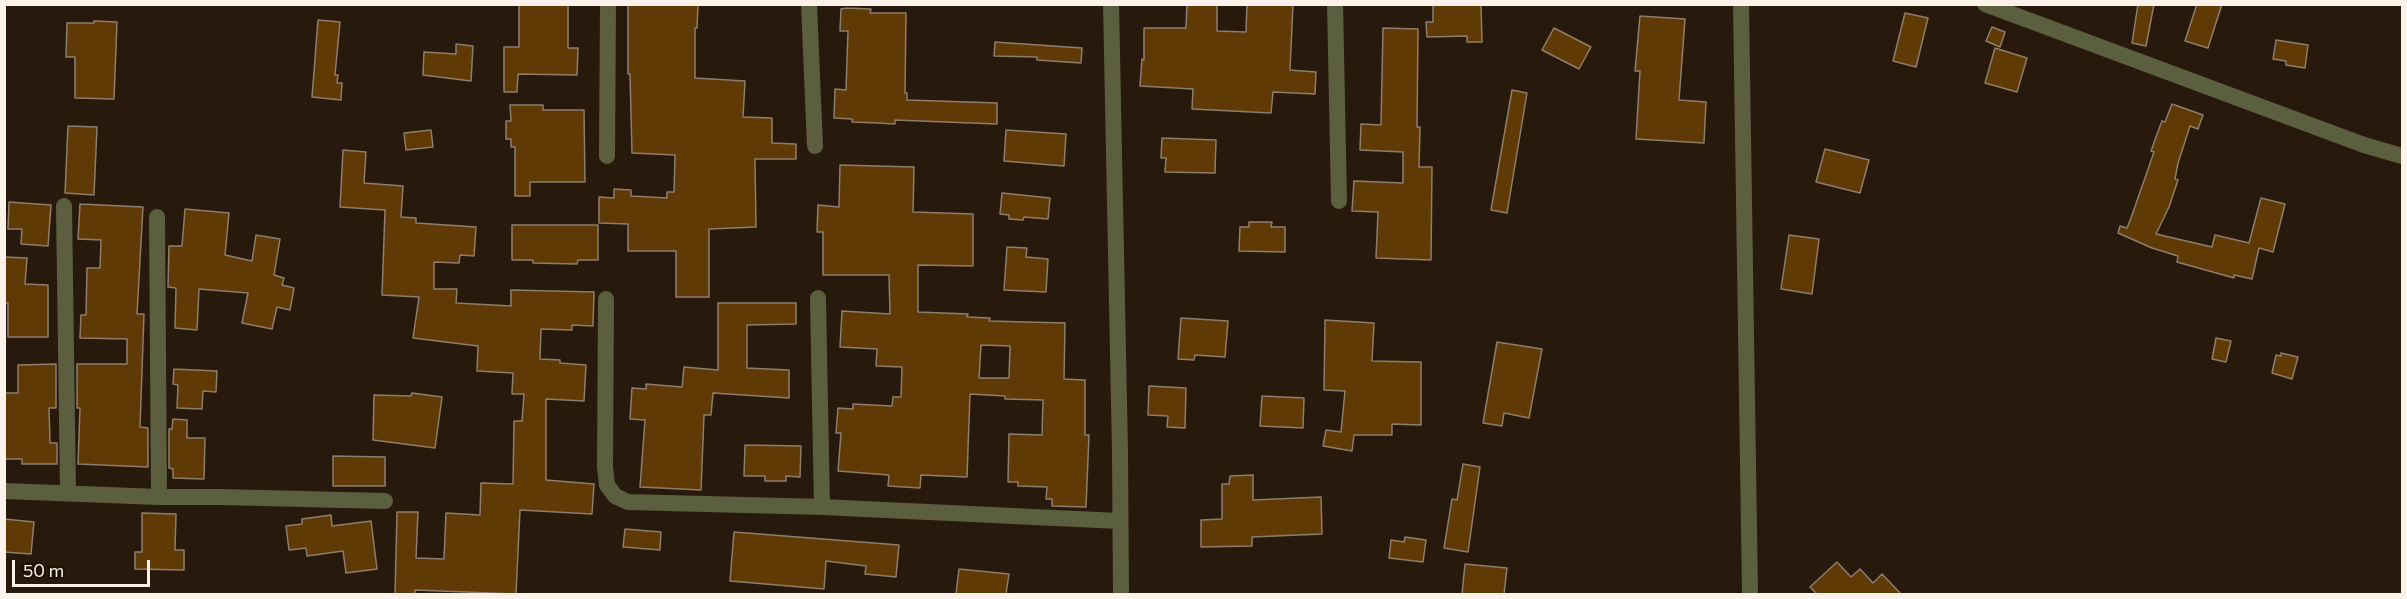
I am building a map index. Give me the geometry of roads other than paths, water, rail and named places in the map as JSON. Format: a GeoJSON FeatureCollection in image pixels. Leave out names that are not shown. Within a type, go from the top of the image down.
{"type":"FeatureCollection","features":[{"type":"Feature","properties":{"kind":"street"},"geometry":{"type":"LineString","coordinates":[[607,156],[608,4]]}},
{"type":"Feature","properties":{"kind":"street"},"geometry":{"type":"LineString","coordinates":[[809,4],[815,146]]}},
{"type":"Feature","properties":{"kind":"street"},"geometry":{"type":"LineString","coordinates":[[1111,4],[1120,440],[1120,594]]}},
{"type":"Feature","properties":{"kind":"street"},"geometry":{"type":"LineString","coordinates":[[1335,4],[1339,201]]}},
{"type":"Feature","properties":{"kind":"street"},"geometry":{"type":"LineString","coordinates":[[1741,4],[1750,594]]}},
{"type":"Feature","properties":{"kind":"street"},"geometry":{"type":"LineString","coordinates":[[1985,4],[2364,145],[2403,156]]}},
{"type":"Feature","properties":{"kind":"street"},"geometry":{"type":"LineString","coordinates":[[64,206],[68,494]]}},
{"type":"Feature","properties":{"kind":"street"},"geometry":{"type":"LineString","coordinates":[[157,217],[159,498]]}},
{"type":"Feature","properties":{"kind":"street"},"geometry":{"type":"LineString","coordinates":[[818,298],[822,507]]}},
{"type":"Feature","properties":{"kind":"street"},"geometry":{"type":"LineString","coordinates":[[606,299],[605,466],[607,485],[615,496],[628,502],[822,507],[1119,521]]}},
{"type":"Feature","properties":{"kind":"street"},"geometry":{"type":"LineString","coordinates":[[4,491],[159,498],[220,496],[385,501]]}}]}
